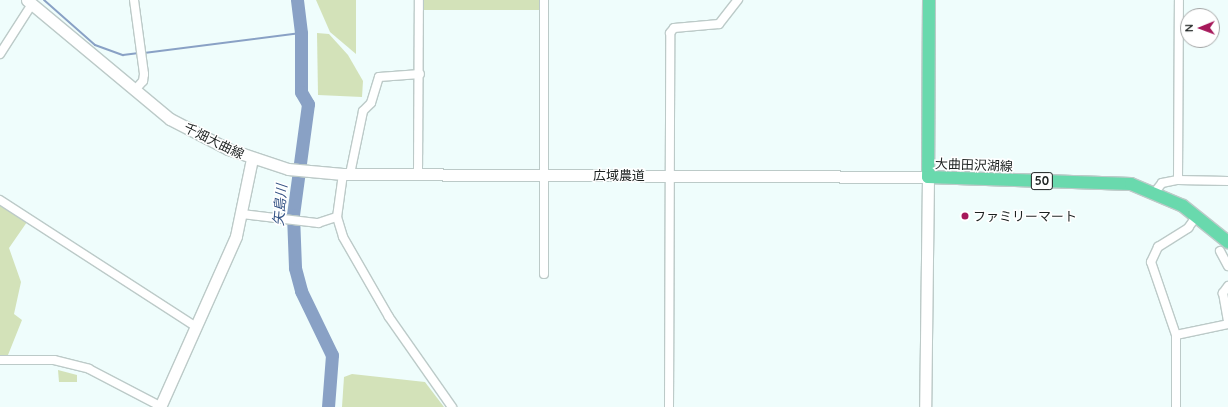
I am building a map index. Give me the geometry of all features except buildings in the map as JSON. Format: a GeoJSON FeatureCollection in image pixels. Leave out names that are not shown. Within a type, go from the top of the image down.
{"type":"FeatureCollection","features":[{"type":"Feature","properties":{"kind":"main road","name":"大曲田沢湖線"},"geometry":{"type":"LineString","coordinates":[[929,0],[928,178],[1117,182],[1155,192],[1196,216],[1224,247]]}},
{"type":"Feature","properties":{"kind":"street"},"geometry":{"type":"LineString","coordinates":[[134,0],[143,60],[143,81],[134,91]]}},
{"type":"Feature","properties":{"kind":"street"},"geometry":{"type":"LineString","coordinates":[[418,173],[420,74],[419,0]]}},
{"type":"Feature","properties":{"kind":"street"},"geometry":{"type":"LineString","coordinates":[[544,0],[544,274]]}},
{"type":"Feature","properties":{"kind":"street"},"geometry":{"type":"LineString","coordinates":[[669,407],[671,176],[670,33],[674,28],[719,24],[738,0]]}},
{"type":"Feature","properties":{"kind":"street"},"geometry":{"type":"LineString","coordinates":[[1178,180],[1179,0]]}},
{"type":"Feature","properties":{"kind":"street"},"geometry":{"type":"LineString","coordinates":[[0,54],[29,2]]}},
{"type":"Feature","properties":{"kind":"street","name":"千畑大曲線"},"geometry":{"type":"LineString","coordinates":[[29,2],[134,91],[170,119],[252,159],[242,214],[236,236],[160,407]]}},
{"type":"Feature","properties":{"kind":"street"},"geometry":{"type":"LineString","coordinates":[[420,74],[379,77],[371,104],[363,111],[337,217],[344,238],[388,316],[452,407]]}},
{"type":"Feature","properties":{"kind":"street","name":"広域農道"},"geometry":{"type":"LineString","coordinates":[[252,159],[288,169],[310,173],[928,178]]}},
{"type":"Feature","properties":{"kind":"street"},"geometry":{"type":"LineString","coordinates":[[925,407],[928,178]]}},
{"type":"Feature","properties":{"kind":"street"},"geometry":{"type":"LineString","coordinates":[[1155,192],[1162,183],[1178,180],[1228,181]]}},
{"type":"Feature","properties":{"kind":"street"},"geometry":{"type":"LineString","coordinates":[[0,200],[195,326]]}},
{"type":"Feature","properties":{"kind":"street"},"geometry":{"type":"LineString","coordinates":[[242,214],[318,223],[337,217]]}},
{"type":"Feature","properties":{"kind":"street"},"geometry":{"type":"LineString","coordinates":[[1176,407],[1176,335],[1151,262],[1158,247],[1188,228],[1196,216]]}},
{"type":"Feature","properties":{"kind":"street"},"geometry":{"type":"LineString","coordinates":[[1224,247],[1227,263]]}},
{"type":"Feature","properties":{"kind":"street"},"geometry":{"type":"LineString","coordinates":[[1228,286],[1223,293],[1228,320]]}},
{"type":"Feature","properties":{"kind":"street"},"geometry":{"type":"LineString","coordinates":[[1176,335],[1228,324]]}},
{"type":"Feature","properties":{"kind":"street"},"geometry":{"type":"LineString","coordinates":[[0,360],[54,360],[89,369],[160,407]]}},
{"type":"Feature","properties":{"kind":"green space"},"geometry":{"type":"Polygon","coordinates":[[[316,0],[356,0],[356,54],[330,32],[316,0]]]}},
{"type":"Feature","properties":{"kind":"green space"},"geometry":{"type":"Polygon","coordinates":[[[424,0],[542,0],[542,10],[424,10],[424,0]]]}},
{"type":"Feature","properties":{"kind":"green space"},"geometry":{"type":"Polygon","coordinates":[[[317,33],[329,34],[348,55],[363,81],[362,97],[318,95],[317,33]]]}},
{"type":"Feature","properties":{"kind":"green space"},"geometry":{"type":"Polygon","coordinates":[[[0,205],[27,222],[9,248],[21,282],[14,314],[22,320],[8,355],[0,355],[0,205]]]}},
{"type":"Feature","properties":{"kind":"green space"},"geometry":{"type":"Polygon","coordinates":[[[58,370],[77,375],[77,382],[59,382],[58,370]]]}},
{"type":"Feature","properties":{"kind":"green space"},"geometry":{"type":"Polygon","coordinates":[[[352,374],[425,382],[444,407],[342,407],[344,377],[352,374]]]}},
{"type":"Feature","properties":{"kind":"waterway"},"geometry":{"type":"LineString","coordinates":[[44,0],[95,45],[123,55],[139,53]]}},
{"type":"Feature","properties":{"kind":"waterway","name":"矢島川"},"geometry":{"type":"LineString","coordinates":[[297,0],[301,33],[301,92],[308,104],[293,215],[295,268],[301,291],[332,355],[328,407]]}},
{"type":"Feature","properties":{"kind":"waterway"},"geometry":{"type":"LineString","coordinates":[[144,53],[301,33]]}},
{"type":"Feature","properties":{"kind":"place","name":"ファミリーマート"},"geometry":{"type":"Point","coordinates":[965,216]}}]}
